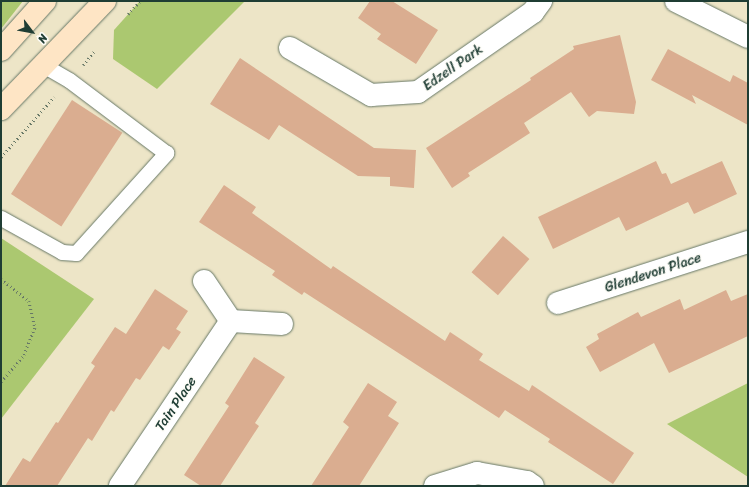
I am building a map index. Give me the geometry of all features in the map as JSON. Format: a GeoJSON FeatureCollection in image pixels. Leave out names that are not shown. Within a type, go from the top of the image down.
{"type":"FeatureCollection","features":[{"type":"Feature","properties":{"kind":"main road"},"geometry":{"type":"LineString","coordinates":[[1,50],[45,1]]}},
{"type":"Feature","properties":{"kind":"main road"},"geometry":{"type":"LineString","coordinates":[[1,110],[104,1]]}},
{"type":"Feature","properties":{"kind":"street","name":"Edzell Park"},"geometry":{"type":"LineString","coordinates":[[290,48],[371,95],[418,92],[533,12],[540,1]]}},
{"type":"Feature","properties":{"kind":"street"},"geometry":{"type":"LineString","coordinates":[[676,1],[748,37]]}},
{"type":"Feature","properties":{"kind":"street","name":"Glendevon Place"},"geometry":{"type":"LineString","coordinates":[[558,303],[748,242]]}},
{"type":"Feature","properties":{"kind":"street"},"geometry":{"type":"LineString","coordinates":[[204,281],[231,322],[282,324]]}},
{"type":"Feature","properties":{"kind":"street","name":"Tain Place"},"geometry":{"type":"LineString","coordinates":[[120,486],[231,322]]}},
{"type":"Feature","properties":{"kind":"street"},"geometry":{"type":"LineString","coordinates":[[435,486],[477,473],[527,482],[533,486]]}},
{"type":"Feature","properties":{"kind":"lane"},"geometry":{"type":"LineString","coordinates":[[1,218],[62,252],[76,253],[166,153],[69,80],[43,65]]}},
{"type":"Feature","properties":{"kind":"path"},"geometry":{"type":"LineString","coordinates":[[1,279],[29,301],[35,328],[22,357],[1,382]]}},
{"type":"Feature","properties":{"kind":"green space"},"geometry":{"type":"Polygon","coordinates":[[[1,1],[23,1],[1,29],[1,1]]]}},
{"type":"Feature","properties":{"kind":"green space"},"geometry":{"type":"Polygon","coordinates":[[[140,1],[245,1],[157,89],[113,59],[114,30],[140,1]]]}},
{"type":"Feature","properties":{"kind":"green space"},"geometry":{"type":"Polygon","coordinates":[[[1,238],[94,299],[1,419],[1,238]]]}},
{"type":"Feature","properties":{"kind":"green space"},"geometry":{"type":"Polygon","coordinates":[[[748,383],[748,477],[667,424],[748,383]]]}},
{"type":"Feature","properties":{"kind":"building"},"geometry":{"type":"Polygon","coordinates":[[[370,1],[392,1],[438,30],[416,64],[377,39],[381,34],[358,18],[370,1]]]}},
{"type":"Feature","properties":{"kind":"building"},"geometry":{"type":"Polygon","coordinates":[[[620,35],[636,102],[634,114],[597,111],[589,117],[571,92],[524,123],[530,133],[468,173],[470,176],[452,188],[426,148],[531,80],[530,78],[574,49],[573,46],[620,35]]]}},
{"type":"Feature","properties":{"kind":"building"},"geometry":{"type":"Polygon","coordinates":[[[668,49],[730,82],[733,75],[748,83],[748,125],[692,95],[696,104],[651,80],[668,49]]]}},
{"type":"Feature","properties":{"kind":"building"},"geometry":{"type":"Polygon","coordinates":[[[240,58],[374,148],[416,150],[414,188],[390,186],[390,177],[358,176],[279,125],[269,140],[210,104],[240,58]]]}},
{"type":"Feature","properties":{"kind":"building"},"geometry":{"type":"Polygon","coordinates":[[[72,100],[122,133],[61,227],[11,194],[72,100]]]}},
{"type":"Feature","properties":{"kind":"building"},"geometry":{"type":"Polygon","coordinates":[[[656,161],[662,174],[666,173],[671,184],[722,161],[737,194],[694,214],[688,202],[626,231],[619,217],[553,249],[538,217],[656,161]]]}},
{"type":"Feature","properties":{"kind":"building"},"geometry":{"type":"Polygon","coordinates":[[[224,185],[256,207],[252,213],[331,269],[333,266],[445,341],[450,332],[483,354],[479,360],[529,391],[532,385],[634,453],[613,484],[548,442],[550,439],[505,410],[499,418],[304,292],[302,295],[272,275],[275,271],[199,222],[224,185]]]}},
{"type":"Feature","properties":{"kind":"building"},"geometry":{"type":"Polygon","coordinates":[[[503,236],[529,259],[498,295],[472,272],[503,236]]]}},
{"type":"Feature","properties":{"kind":"building"},"geometry":{"type":"Polygon","coordinates":[[[155,289],[188,311],[176,329],[181,332],[169,350],[163,346],[140,380],[136,378],[114,412],[111,410],[92,441],[88,438],[57,486],[5,486],[23,458],[30,462],[56,422],[58,423],[95,366],[91,363],[115,327],[126,334],[155,289]]]}},
{"type":"Feature","properties":{"kind":"building"},"geometry":{"type":"Polygon","coordinates":[[[726,290],[731,301],[748,294],[748,336],[669,373],[654,343],[600,372],[586,347],[599,339],[597,334],[638,312],[641,317],[680,299],[684,310],[726,290]]]}},
{"type":"Feature","properties":{"kind":"building"},"geometry":{"type":"Polygon","coordinates":[[[254,357],[285,377],[255,423],[259,426],[220,486],[201,486],[184,475],[229,406],[225,403],[254,357]]]}},
{"type":"Feature","properties":{"kind":"building"},"geometry":{"type":"Polygon","coordinates":[[[368,383],[397,402],[388,416],[399,423],[359,486],[311,486],[349,427],[343,422],[368,383]]]}}]}
